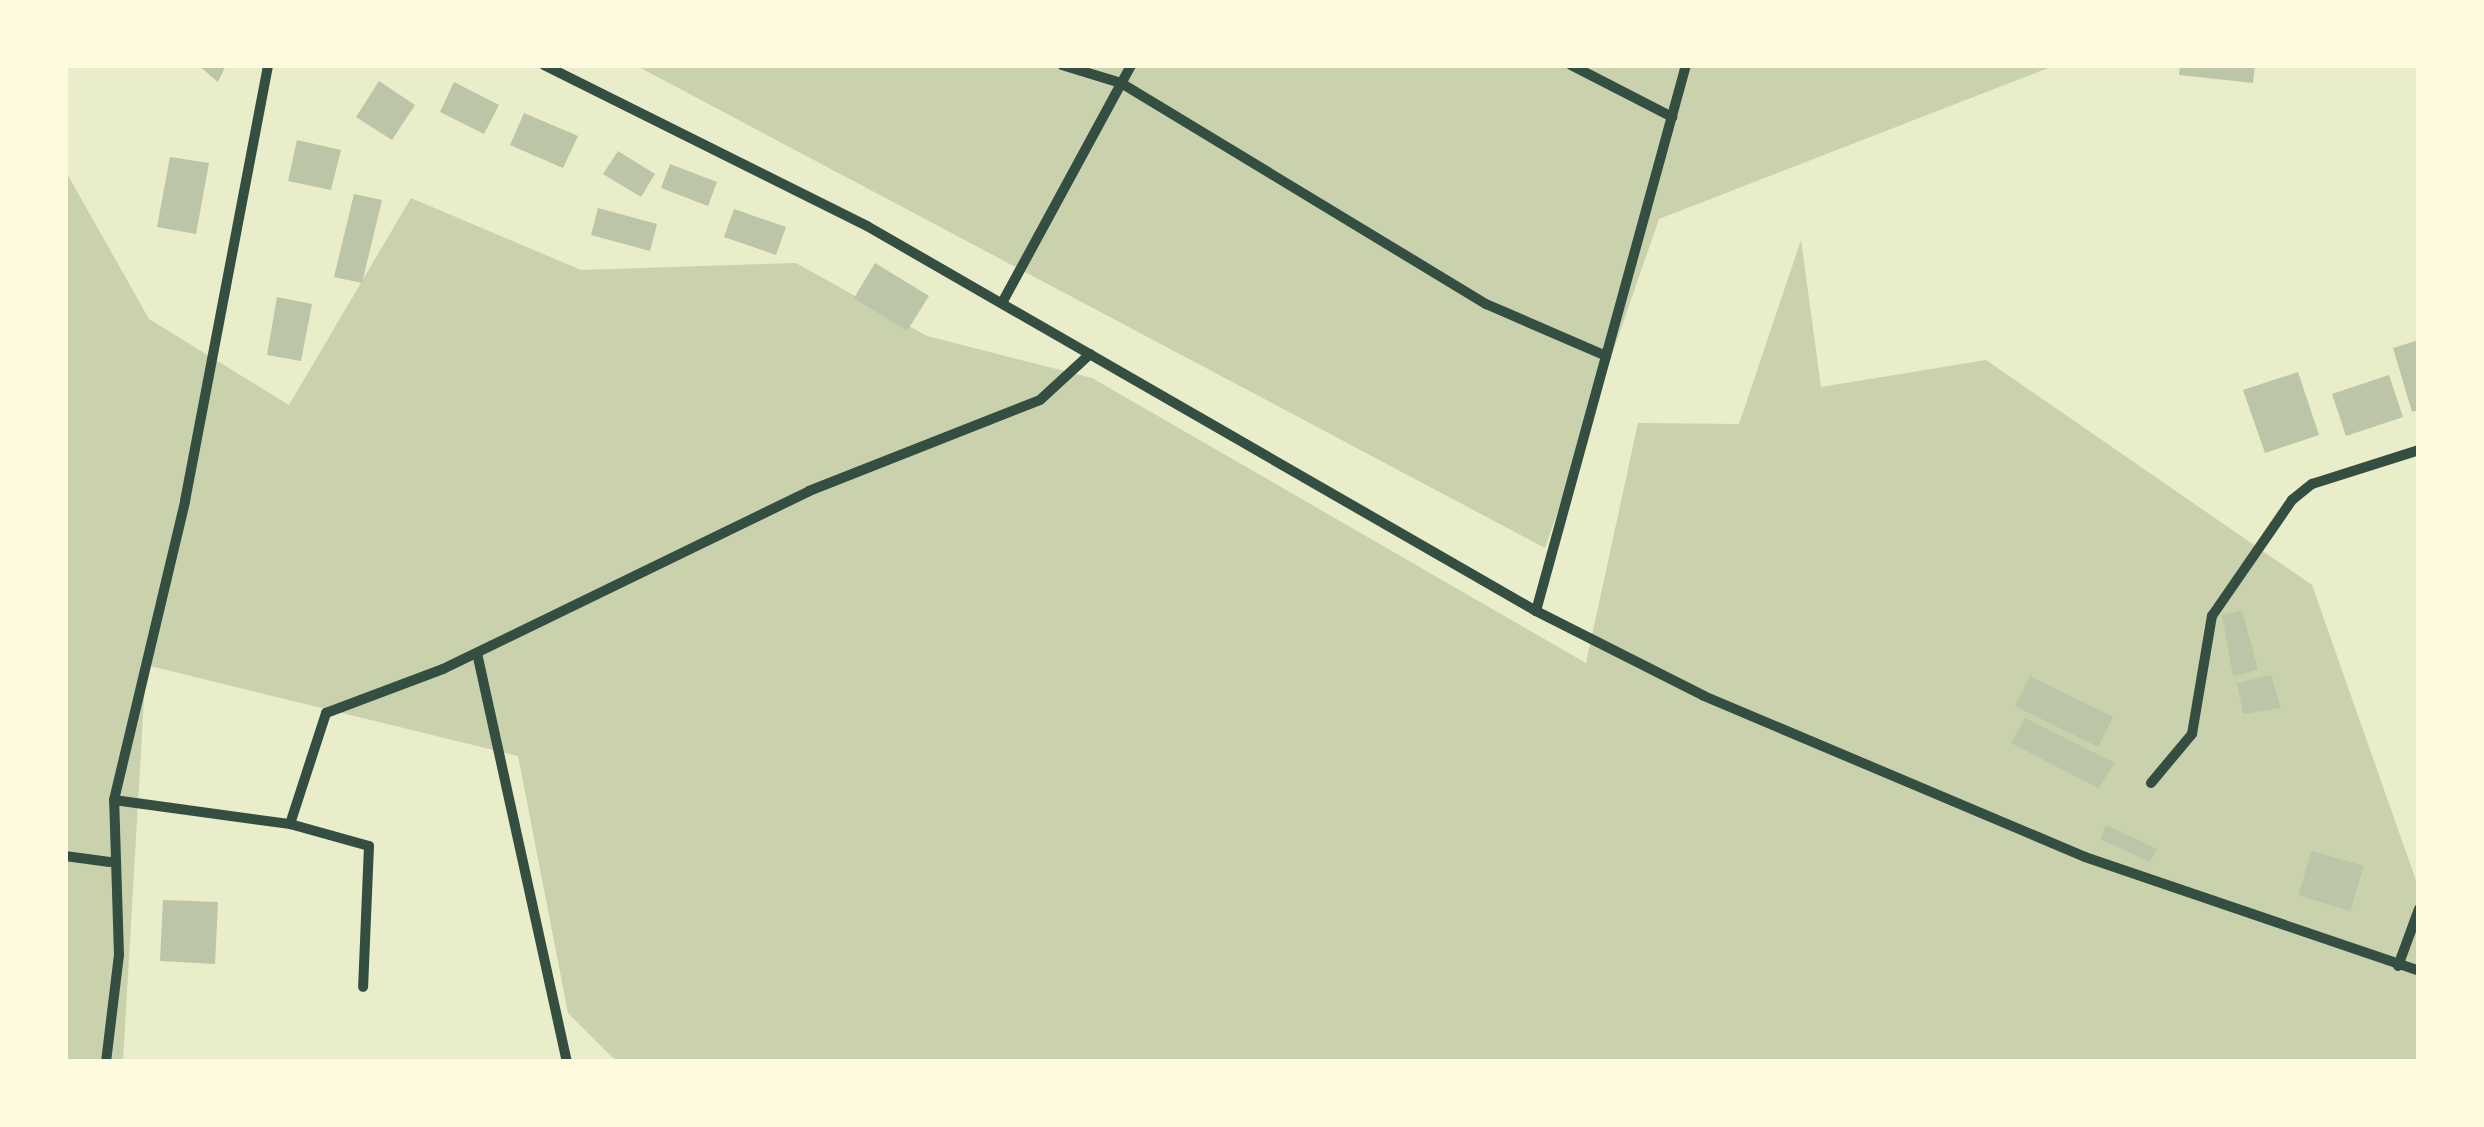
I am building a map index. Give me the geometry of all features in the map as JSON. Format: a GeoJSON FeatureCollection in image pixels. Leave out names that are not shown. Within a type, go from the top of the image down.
{"type":"FeatureCollection","features":[{"type":"Feature","properties":{"kind":"street"},"geometry":{"type":"LineString","coordinates":[[106,1062],[119,955],[110,862],[114,800],[185,501],[268,65]]}},
{"type":"Feature","properties":{"kind":"street"},"geometry":{"type":"LineString","coordinates":[[544,65],[1002,303],[1536,611],[1704,696],[2085,857],[2419,971]]}},
{"type":"Feature","properties":{"kind":"street"},"geometry":{"type":"LineString","coordinates":[[1062,65],[1121,82],[1384,246],[1606,356]]}},
{"type":"Feature","properties":{"kind":"street"},"geometry":{"type":"LineString","coordinates":[[1002,303],[1131,65]]}},
{"type":"Feature","properties":{"kind":"street"},"geometry":{"type":"LineString","coordinates":[[1572,65],[1672,117]]}},
{"type":"Feature","properties":{"kind":"street"},"geometry":{"type":"LineString","coordinates":[[1536,611],[1686,65]]}},
{"type":"Feature","properties":{"kind":"street"},"geometry":{"type":"LineString","coordinates":[[290,824],[326,713],[477,653],[718,531],[1040,400],[1090,354]]}},
{"type":"Feature","properties":{"kind":"street"},"geometry":{"type":"LineString","coordinates":[[2151,783],[2192,734],[2212,616],[2292,500],[2312,484],[2419,450]]}},
{"type":"Feature","properties":{"kind":"street"},"geometry":{"type":"LineString","coordinates":[[477,653],[566,1062]]}},
{"type":"Feature","properties":{"kind":"street"},"geometry":{"type":"LineString","coordinates":[[114,800],[290,824],[369,846],[363,986]]}},
{"type":"Feature","properties":{"kind":"street"},"geometry":{"type":"LineString","coordinates":[[65,856],[110,862]]}},
{"type":"Feature","properties":{"kind":"street"},"geometry":{"type":"LineString","coordinates":[[2398,966],[2419,909]]}},
{"type":"Feature","properties":{"kind":"green space"},"geometry":{"type":"Polygon","coordinates":[[[635,65],[2056,65],[1659,219],[1545,548],[635,65]]]}},
{"type":"Feature","properties":{"kind":"green space"},"geometry":{"type":"Polygon","coordinates":[[[65,170],[149,319],[289,405],[411,198],[581,270],[796,263],[927,336],[1092,378],[1586,663],[1638,423],[1739,424],[1801,240],[1821,387],[1986,360],[2312,585],[2419,889],[2419,1062],[617,1062],[568,1013],[518,756],[146,665],[123,1062],[65,1062],[65,170]]]}},
{"type":"Feature","properties":{"kind":"building"},"geometry":{"type":"Polygon","coordinates":[[[198,65],[226,65],[218,82],[198,65]]]}},
{"type":"Feature","properties":{"kind":"building"},"geometry":{"type":"Polygon","coordinates":[[[2180,65],[2255,65],[2253,83],[2179,75],[2180,65]]]}},
{"type":"Feature","properties":{"kind":"building"},"geometry":{"type":"Polygon","coordinates":[[[379,81],[415,105],[392,140],[356,117],[379,81]]]}},
{"type":"Feature","properties":{"kind":"building"},"geometry":{"type":"Polygon","coordinates":[[[454,82],[499,105],[484,134],[440,112],[454,82]]]}},
{"type":"Feature","properties":{"kind":"building"},"geometry":{"type":"Polygon","coordinates":[[[524,113],[578,136],[563,168],[510,145],[524,113]]]}},
{"type":"Feature","properties":{"kind":"building"},"geometry":{"type":"Polygon","coordinates":[[[297,140],[341,150],[331,190],[288,181],[297,140]]]}},
{"type":"Feature","properties":{"kind":"building"},"geometry":{"type":"Polygon","coordinates":[[[618,151],[655,174],[641,197],[603,174],[618,151]]]}},
{"type":"Feature","properties":{"kind":"building"},"geometry":{"type":"Polygon","coordinates":[[[170,157],[209,163],[196,234],[157,227],[170,157]]]}},
{"type":"Feature","properties":{"kind":"building"},"geometry":{"type":"Polygon","coordinates":[[[670,164],[717,182],[708,206],[661,188],[670,164]]]}},
{"type":"Feature","properties":{"kind":"building"},"geometry":{"type":"Polygon","coordinates":[[[354,194],[382,200],[362,283],[334,277],[354,194]]]}},
{"type":"Feature","properties":{"kind":"building"},"geometry":{"type":"Polygon","coordinates":[[[598,208],[657,224],[650,251],[591,235],[598,208]]]}},
{"type":"Feature","properties":{"kind":"building"},"geometry":{"type":"Polygon","coordinates":[[[734,209],[786,227],[776,255],[724,237],[734,209]]]}},
{"type":"Feature","properties":{"kind":"building"},"geometry":{"type":"Polygon","coordinates":[[[875,263],[929,296],[907,331],[854,298],[875,263]]]}},
{"type":"Feature","properties":{"kind":"building"},"geometry":{"type":"Polygon","coordinates":[[[277,297],[312,304],[301,361],[267,355],[277,297]]]}},
{"type":"Feature","properties":{"kind":"building"},"geometry":{"type":"Polygon","coordinates":[[[2419,340],[2419,410],[2412,412],[2393,348],[2419,340]]]}},
{"type":"Feature","properties":{"kind":"building"},"geometry":{"type":"Polygon","coordinates":[[[2298,372],[2319,435],[2265,453],[2243,390],[2298,372]]]}},
{"type":"Feature","properties":{"kind":"building"},"geometry":{"type":"Polygon","coordinates":[[[2389,375],[2403,417],[2346,436],[2332,394],[2389,375]]]}},
{"type":"Feature","properties":{"kind":"building"},"geometry":{"type":"Polygon","coordinates":[[[2242,610],[2258,670],[2233,676],[2222,615],[2242,610]]]}},
{"type":"Feature","properties":{"kind":"building"},"geometry":{"type":"Polygon","coordinates":[[[2271,675],[2281,708],[2243,714],[2237,683],[2271,675]]]}},
{"type":"Feature","properties":{"kind":"building"},"geometry":{"type":"Polygon","coordinates":[[[2030,676],[2113,717],[2098,747],[2015,706],[2030,676]]]}},
{"type":"Feature","properties":{"kind":"building"},"geometry":{"type":"Polygon","coordinates":[[[2025,718],[2115,763],[2098,788],[2011,743],[2025,718]]]}},
{"type":"Feature","properties":{"kind":"building"},"geometry":{"type":"Polygon","coordinates":[[[2106,825],[2157,849],[2150,862],[2100,839],[2106,825]]]}},
{"type":"Feature","properties":{"kind":"building"},"geometry":{"type":"Polygon","coordinates":[[[2312,851],[2364,866],[2350,911],[2298,895],[2312,851]]]}},
{"type":"Feature","properties":{"kind":"building"},"geometry":{"type":"Polygon","coordinates":[[[163,900],[218,902],[215,964],[160,961],[163,900]]]}}]}
